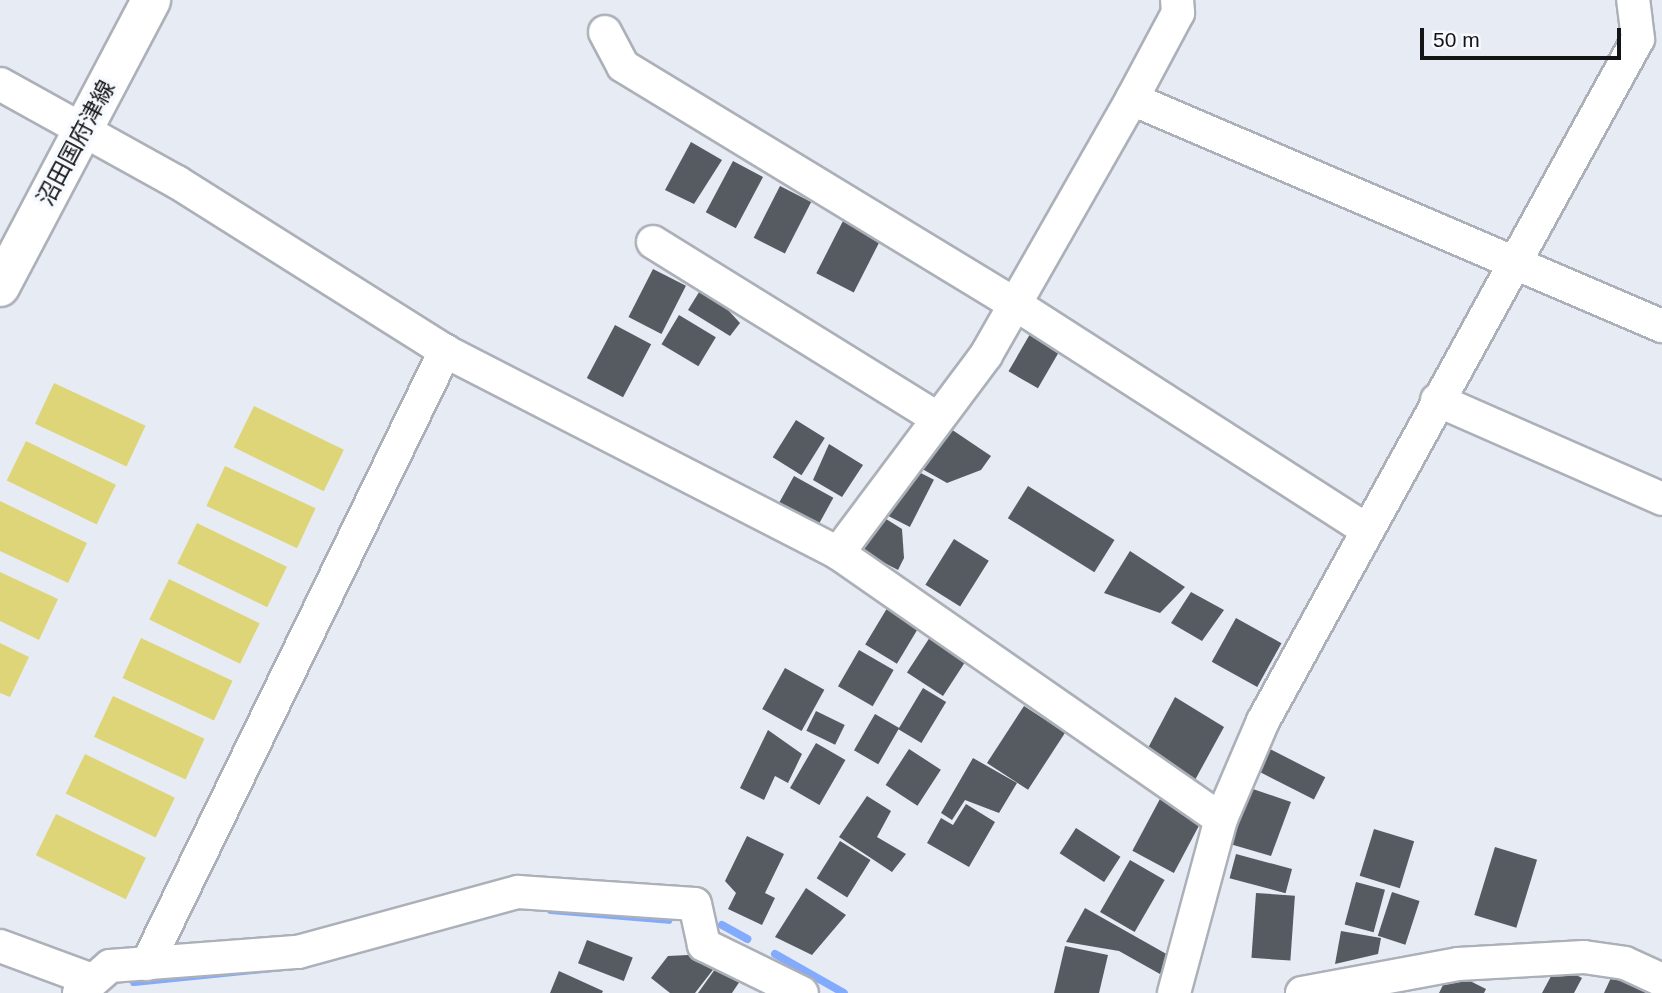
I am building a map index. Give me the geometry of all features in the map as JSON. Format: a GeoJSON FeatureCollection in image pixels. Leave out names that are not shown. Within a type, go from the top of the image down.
{"type":"FeatureCollection","features":[{"type":"Feature","properties":{"kind":"main road","name":"沼田国府津線"},"geometry":{"type":"LineString","coordinates":[[0,286],[151,0]]}},
{"type":"Feature","properties":{"kind":"street"},"geometry":{"type":"LineString","coordinates":[[838,553],[938,419],[1015,304],[1178,13],[1177,0]]}},
{"type":"Feature","properties":{"kind":"street"},"geometry":{"type":"LineString","coordinates":[[1174,993],[1221,818],[1263,720],[1364,527],[1638,40],[1633,0]]}},
{"type":"Feature","properties":{"kind":"street"},"geometry":{"type":"LineString","coordinates":[[605,32],[623,66],[1015,304],[1364,527]]}},
{"type":"Feature","properties":{"kind":"street"},"geometry":{"type":"LineString","coordinates":[[0,84],[85,127],[445,351],[838,553],[1221,818]]}},
{"type":"Feature","properties":{"kind":"street"},"geometry":{"type":"LineString","coordinates":[[1132,99],[1513,266],[1662,326]]}},
{"type":"Feature","properties":{"kind":"street"},"geometry":{"type":"LineString","coordinates":[[653,242],[938,419]]}},
{"type":"Feature","properties":{"kind":"street"},"geometry":{"type":"LineString","coordinates":[[147,964],[445,351]]}},
{"type":"Feature","properties":{"kind":"street"},"geometry":{"type":"LineString","coordinates":[[1437,400],[1662,499]]}},
{"type":"Feature","properties":{"kind":"street"},"geometry":{"type":"LineString","coordinates":[[0,946],[85,986],[110,967],[298,952],[518,892],[696,908],[704,945],[802,993]]}},
{"type":"Feature","properties":{"kind":"street"},"geometry":{"type":"LineString","coordinates":[[1302,993],[1439,980],[1584,957],[1625,963],[1662,980]]}},
{"type":"Feature","properties":{"kind":"shaded area"},"geometry":{"type":"Polygon","coordinates":[[[54,383],[146,426],[127,466],[35,424],[54,383]]]}},
{"type":"Feature","properties":{"kind":"shaded area"},"geometry":{"type":"Polygon","coordinates":[[[254,406],[344,450],[324,491],[234,447],[254,406]]]}},
{"type":"Feature","properties":{"kind":"shaded area"},"geometry":{"type":"Polygon","coordinates":[[[26,441],[116,485],[97,524],[7,481],[26,441]]]}},
{"type":"Feature","properties":{"kind":"shaded area"},"geometry":{"type":"Polygon","coordinates":[[[225,466],[316,508],[297,548],[206,506],[225,466]]]}},
{"type":"Feature","properties":{"kind":"shaded area"},"geometry":{"type":"Polygon","coordinates":[[[0,501],[87,543],[68,583],[0,551],[0,501]]]}},
{"type":"Feature","properties":{"kind":"shaded area"},"geometry":{"type":"Polygon","coordinates":[[[197,523],[287,567],[267,607],[177,563],[197,523]]]}},
{"type":"Feature","properties":{"kind":"shaded area"},"geometry":{"type":"Polygon","coordinates":[[[0,572],[58,599],[39,640],[0,621],[0,572]]]}},
{"type":"Feature","properties":{"kind":"shaded area"},"geometry":{"type":"Polygon","coordinates":[[[169,579],[260,623],[240,664],[149,619],[169,579]]]}},
{"type":"Feature","properties":{"kind":"shaded area"},"geometry":{"type":"Polygon","coordinates":[[[141,638],[233,681],[214,721],[122,678],[141,638]]]}},
{"type":"Feature","properties":{"kind":"shaded area"},"geometry":{"type":"Polygon","coordinates":[[[0,643],[29,657],[10,697],[0,693],[0,643]]]}},
{"type":"Feature","properties":{"kind":"shaded area"},"geometry":{"type":"Polygon","coordinates":[[[113,696],[205,739],[186,779],[94,737],[113,696]]]}},
{"type":"Feature","properties":{"kind":"shaded area"},"geometry":{"type":"Polygon","coordinates":[[[85,754],[175,798],[156,837],[66,794],[85,754]]]}},
{"type":"Feature","properties":{"kind":"shaded area"},"geometry":{"type":"Polygon","coordinates":[[[56,814],[146,858],[126,899],[36,855],[56,814]]]}},
{"type":"Feature","properties":{"kind":"building"},"geometry":{"type":"Polygon","coordinates":[[[691,142],[722,160],[694,204],[665,190],[691,142]]]}},
{"type":"Feature","properties":{"kind":"building"},"geometry":{"type":"Polygon","coordinates":[[[733,161],[763,177],[736,228],[706,212],[733,161]]]}},
{"type":"Feature","properties":{"kind":"building"},"geometry":{"type":"Polygon","coordinates":[[[780,186],[811,202],[785,254],[754,238],[780,186]]]}},
{"type":"Feature","properties":{"kind":"building"},"geometry":{"type":"Polygon","coordinates":[[[844,219],[881,238],[854,292],[816,273],[844,219]]]}},
{"type":"Feature","properties":{"kind":"building"},"geometry":{"type":"Polygon","coordinates":[[[653,269],[686,286],[661,334],[628,317],[653,269]]]}},
{"type":"Feature","properties":{"kind":"building"},"geometry":{"type":"Polygon","coordinates":[[[704,284],[740,323],[730,336],[688,310],[704,284]]]}},
{"type":"Feature","properties":{"kind":"building"},"geometry":{"type":"Polygon","coordinates":[[[679,315],[716,337],[698,366],[661,344],[679,315]]]}},
{"type":"Feature","properties":{"kind":"building"},"geometry":{"type":"Polygon","coordinates":[[[1037,322],[1066,339],[1038,388],[1008,371],[1037,322]]]}},
{"type":"Feature","properties":{"kind":"building"},"geometry":{"type":"Polygon","coordinates":[[[615,325],[651,344],[623,397],[587,378],[615,325]]]}},
{"type":"Feature","properties":{"kind":"building"},"geometry":{"type":"Polygon","coordinates":[[[796,420],[825,438],[802,475],[773,457],[796,420]]]}},
{"type":"Feature","properties":{"kind":"building"},"geometry":{"type":"Polygon","coordinates":[[[945,425],[991,456],[981,470],[947,483],[917,466],[945,425]]]}},
{"type":"Feature","properties":{"kind":"building"},"geometry":{"type":"Polygon","coordinates":[[[829,444],[863,465],[842,497],[813,480],[829,444]]]}},
{"type":"Feature","properties":{"kind":"building"},"geometry":{"type":"Polygon","coordinates":[[[909,467],[934,480],[910,527],[885,514],[909,467]]]}},
{"type":"Feature","properties":{"kind":"building"},"geometry":{"type":"Polygon","coordinates":[[[794,476],[833,498],[817,527],[778,505],[794,476]]]}},
{"type":"Feature","properties":{"kind":"building"},"geometry":{"type":"Polygon","coordinates":[[[1028,486],[1115,540],[1094,572],[1008,518],[1028,486]]]}},
{"type":"Feature","properties":{"kind":"building"},"geometry":{"type":"Polygon","coordinates":[[[875,512],[902,529],[904,558],[898,570],[854,547],[875,512]]]}},
{"type":"Feature","properties":{"kind":"building"},"geometry":{"type":"Polygon","coordinates":[[[954,539],[989,561],[960,607],[925,585],[954,539]]]}},
{"type":"Feature","properties":{"kind":"building"},"geometry":{"type":"Polygon","coordinates":[[[1130,551],[1185,587],[1160,613],[1104,593],[1130,551]]]}},
{"type":"Feature","properties":{"kind":"building"},"geometry":{"type":"Polygon","coordinates":[[[1191,592],[1224,610],[1202,641],[1171,623],[1191,592]]]}},
{"type":"Feature","properties":{"kind":"building"},"geometry":{"type":"Polygon","coordinates":[[[892,600],[924,619],[897,664],[865,645],[892,600]]]}},
{"type":"Feature","properties":{"kind":"building"},"geometry":{"type":"Polygon","coordinates":[[[1236,618],[1281,643],[1257,687],[1212,662],[1236,618]]]}},
{"type":"Feature","properties":{"kind":"building"},"geometry":{"type":"Polygon","coordinates":[[[932,634],[968,657],[943,696],[907,673],[932,634]]]}},
{"type":"Feature","properties":{"kind":"building"},"geometry":{"type":"Polygon","coordinates":[[[859,650],[894,670],[873,706],[838,686],[859,650]]]}},
{"type":"Feature","properties":{"kind":"building"},"geometry":{"type":"Polygon","coordinates":[[[785,668],[824,690],[802,731],[762,709],[785,668]]]}},
{"type":"Feature","properties":{"kind":"building"},"geometry":{"type":"Polygon","coordinates":[[[923,688],[946,702],[921,743],[898,729],[923,688]]]}},
{"type":"Feature","properties":{"kind":"building"},"geometry":{"type":"Polygon","coordinates":[[[1175,697],[1224,727],[1195,780],[1148,748],[1175,697]]]}},
{"type":"Feature","properties":{"kind":"building"},"geometry":{"type":"Polygon","coordinates":[[[1024,706],[1065,733],[1028,790],[987,763],[1024,706]]]}},
{"type":"Feature","properties":{"kind":"building"},"geometry":{"type":"Polygon","coordinates":[[[816,711],[845,725],[835,745],[806,731],[816,711]]]}},
{"type":"Feature","properties":{"kind":"building"},"geometry":{"type":"Polygon","coordinates":[[[875,714],[899,728],[878,764],[854,750],[875,714]]]}},
{"type":"Feature","properties":{"kind":"building"},"geometry":{"type":"Polygon","coordinates":[[[768,730],[802,754],[788,783],[775,776],[764,800],[740,788],[768,730]]]}},
{"type":"Feature","properties":{"kind":"building"},"geometry":{"type":"Polygon","coordinates":[[[816,743],[845,760],[819,805],[790,788],[816,743]]]}},
{"type":"Feature","properties":{"kind":"building"},"geometry":{"type":"Polygon","coordinates":[[[1262,745],[1325,777],[1314,800],[1251,767],[1262,745]]]}},
{"type":"Feature","properties":{"kind":"building"},"geometry":{"type":"Polygon","coordinates":[[[909,749],[941,770],[917,806],[886,785],[909,749]]]}},
{"type":"Feature","properties":{"kind":"building"},"geometry":{"type":"Polygon","coordinates":[[[973,758],[1017,783],[999,813],[965,800],[952,820],[941,813],[973,758]]]}},
{"type":"Feature","properties":{"kind":"building"},"geometry":{"type":"Polygon","coordinates":[[[1244,786],[1291,802],[1271,856],[1230,844],[1244,786]]]}},
{"type":"Feature","properties":{"kind":"building"},"geometry":{"type":"Polygon","coordinates":[[[867,796],[891,811],[877,837],[906,854],[892,872],[839,837],[867,796]]]}},
{"type":"Feature","properties":{"kind":"building"},"geometry":{"type":"Polygon","coordinates":[[[1161,797],[1202,819],[1174,873],[1132,851],[1161,797]]]}},
{"type":"Feature","properties":{"kind":"building"},"geometry":{"type":"Polygon","coordinates":[[[966,804],[995,822],[969,867],[927,843],[941,818],[953,825],[966,804]]]}},
{"type":"Feature","properties":{"kind":"building"},"geometry":{"type":"Polygon","coordinates":[[[1076,828],[1120,857],[1104,882],[1060,853],[1076,828]]]}},
{"type":"Feature","properties":{"kind":"building"},"geometry":{"type":"Polygon","coordinates":[[[1374,829],[1414,841],[1400,888],[1360,876],[1374,829]]]}},
{"type":"Feature","properties":{"kind":"building"},"geometry":{"type":"Polygon","coordinates":[[[747,836],[784,854],[765,893],[775,898],[762,925],[728,909],[736,893],[725,881],[747,836]]]}},
{"type":"Feature","properties":{"kind":"building"},"geometry":{"type":"Polygon","coordinates":[[[840,841],[871,860],[847,897],[817,878],[840,841]]]}},
{"type":"Feature","properties":{"kind":"building"},"geometry":{"type":"Polygon","coordinates":[[[1495,847],[1537,860],[1516,928],[1474,915],[1495,847]]]}},
{"type":"Feature","properties":{"kind":"building"},"geometry":{"type":"Polygon","coordinates":[[[1236,854],[1292,869],[1286,893],[1230,878],[1236,854]]]}},
{"type":"Feature","properties":{"kind":"building"},"geometry":{"type":"Polygon","coordinates":[[[1130,860],[1165,880],[1135,932],[1100,912],[1130,860]]]}},
{"type":"Feature","properties":{"kind":"building"},"geometry":{"type":"Polygon","coordinates":[[[1356,882],[1385,890],[1374,932],[1345,925],[1356,882]]]}},
{"type":"Feature","properties":{"kind":"building"},"geometry":{"type":"Polygon","coordinates":[[[806,888],[846,915],[812,955],[775,937],[806,888]]]}},
{"type":"Feature","properties":{"kind":"building"},"geometry":{"type":"Polygon","coordinates":[[[1392,892],[1420,901],[1405,945],[1378,936],[1392,892]]]}},
{"type":"Feature","properties":{"kind":"building"},"geometry":{"type":"Polygon","coordinates":[[[1256,893],[1295,896],[1290,961],[1251,958],[1256,893]]]}},
{"type":"Feature","properties":{"kind":"building"},"geometry":{"type":"Polygon","coordinates":[[[1085,908],[1170,956],[1160,974],[1119,951],[1066,942],[1085,908]]]}},
{"type":"Feature","properties":{"kind":"building"},"geometry":{"type":"Polygon","coordinates":[[[1341,931],[1381,938],[1378,954],[1335,964],[1341,931]]]}},
{"type":"Feature","properties":{"kind":"building"},"geometry":{"type":"Polygon","coordinates":[[[587,940],[633,958],[624,981],[578,963],[587,940]]]}},
{"type":"Feature","properties":{"kind":"building"},"geometry":{"type":"Polygon","coordinates":[[[1065,946],[1108,955],[1099,993],[1054,993],[1065,946]]]}},
{"type":"Feature","properties":{"kind":"building"},"geometry":{"type":"Polygon","coordinates":[[[708,954],[719,962],[695,993],[670,993],[651,978],[668,956],[708,954]]]}},
{"type":"Feature","properties":{"kind":"building"},"geometry":{"type":"Polygon","coordinates":[[[718,965],[740,981],[732,993],[698,993],[718,965]]]}},
{"type":"Feature","properties":{"kind":"building"},"geometry":{"type":"Polygon","coordinates":[[[1557,965],[1582,978],[1574,993],[1542,993],[1557,965]]]}},
{"type":"Feature","properties":{"kind":"building"},"geometry":{"type":"Polygon","coordinates":[[[1615,969],[1648,986],[1645,993],[1604,993],[1615,969]]]}},
{"type":"Feature","properties":{"kind":"building"},"geometry":{"type":"Polygon","coordinates":[[[559,971],[603,991],[550,993],[559,971]]]}},
{"type":"Feature","properties":{"kind":"building"},"geometry":{"type":"Polygon","coordinates":[[[1450,971],[1486,989],[1484,993],[1439,993],[1450,971]]]}},
{"type":"Feature","properties":{"kind":"waterway"},"geometry":{"type":"LineString","coordinates":[[551,910],[669,920]]}},
{"type":"Feature","properties":{"kind":"waterway"},"geometry":{"type":"LineString","coordinates":[[722,925],[747,939]]}},
{"type":"Feature","properties":{"kind":"waterway"},"geometry":{"type":"LineString","coordinates":[[775,954],[844,993]]}},
{"type":"Feature","properties":{"kind":"waterway"},"geometry":{"type":"LineString","coordinates":[[134,982],[294,966]]}}]}
